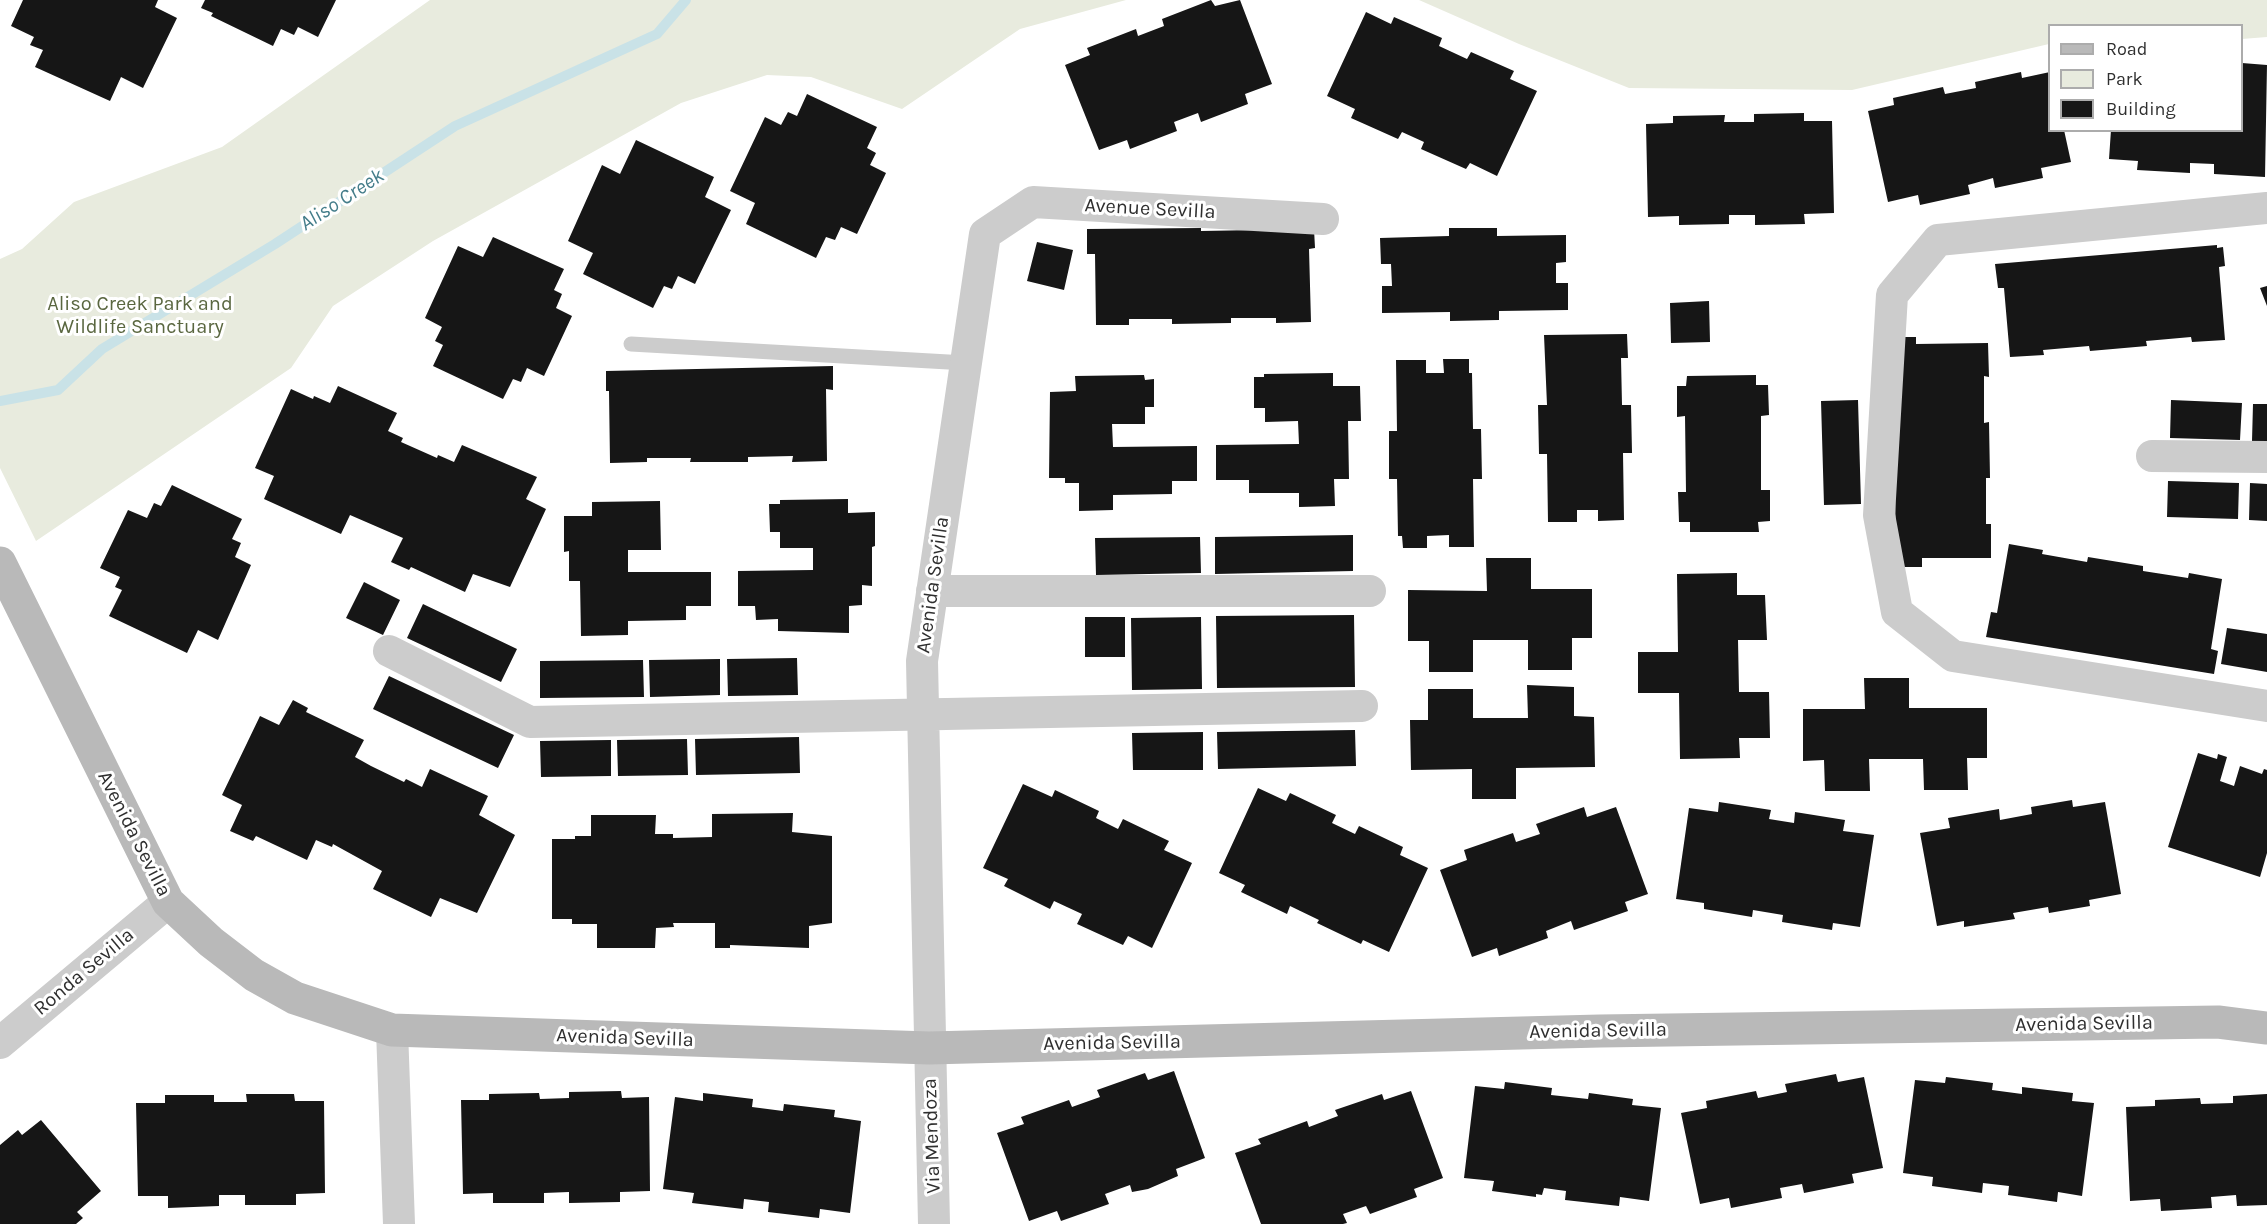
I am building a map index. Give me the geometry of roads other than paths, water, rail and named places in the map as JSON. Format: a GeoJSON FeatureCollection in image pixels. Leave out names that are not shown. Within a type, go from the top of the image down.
{"type":"FeatureCollection","features":[{"type":"Feature","properties":{"kind":"street","name":"Avenue Sevilla"},"geometry":{"type":"LineString","coordinates":[[985,234],[1033,202],[1323,219]]}},
{"type":"Feature","properties":{"kind":"street"},"geometry":{"type":"LineString","coordinates":[[2267,208],[1938,240],[1892,295],[1879,515],[1897,612],[1953,656],[2267,706]]}},
{"type":"Feature","properties":{"kind":"street","name":"Avenida Sevilla"},"geometry":{"type":"LineString","coordinates":[[929,1048],[922,661],[985,234]]}},
{"type":"Feature","properties":{"kind":"street"},"geometry":{"type":"LineString","coordinates":[[2152,456],[2267,457]]}},
{"type":"Feature","properties":{"kind":"street","name":"Avenida Sevilla"},"geometry":{"type":"LineString","coordinates":[[0,563],[168,902],[212,942],[254,975],[295,998],[392,1030],[929,1048],[1648,1030],[2218,1022],[2267,1028]]}},
{"type":"Feature","properties":{"kind":"street"},"geometry":{"type":"LineString","coordinates":[[932,591],[1370,591]]}},
{"type":"Feature","properties":{"kind":"street"},"geometry":{"type":"LineString","coordinates":[[389,651],[530,722],[1362,706]]}},
{"type":"Feature","properties":{"kind":"street","name":"Ronda Sevilla"},"geometry":{"type":"LineString","coordinates":[[4,1032],[168,902]]}},
{"type":"Feature","properties":{"kind":"street"},"geometry":{"type":"LineString","coordinates":[[392,1030],[399,1224]]}},
{"type":"Feature","properties":{"kind":"street","name":"Via Mendoza"},"geometry":{"type":"LineString","coordinates":[[929,1048],[934,1224]]}},
{"type":"Feature","properties":{"kind":"lane"},"geometry":{"type":"LineString","coordinates":[[631,344],[966,363]]}},
{"type":"Feature","properties":{"kind":"waterway","name":"Aliso Creek"},"geometry":{"type":"LineString","coordinates":[[0,401],[58,390],[102,349],[275,244],[455,126],[657,34],[686,0]]}},
{"type":"Feature","properties":{"kind":"park label","name":"Aliso Creek Park and Wildlife Sanctuary"},"geometry":{"type":"Point","coordinates":[140,316]}}]}
